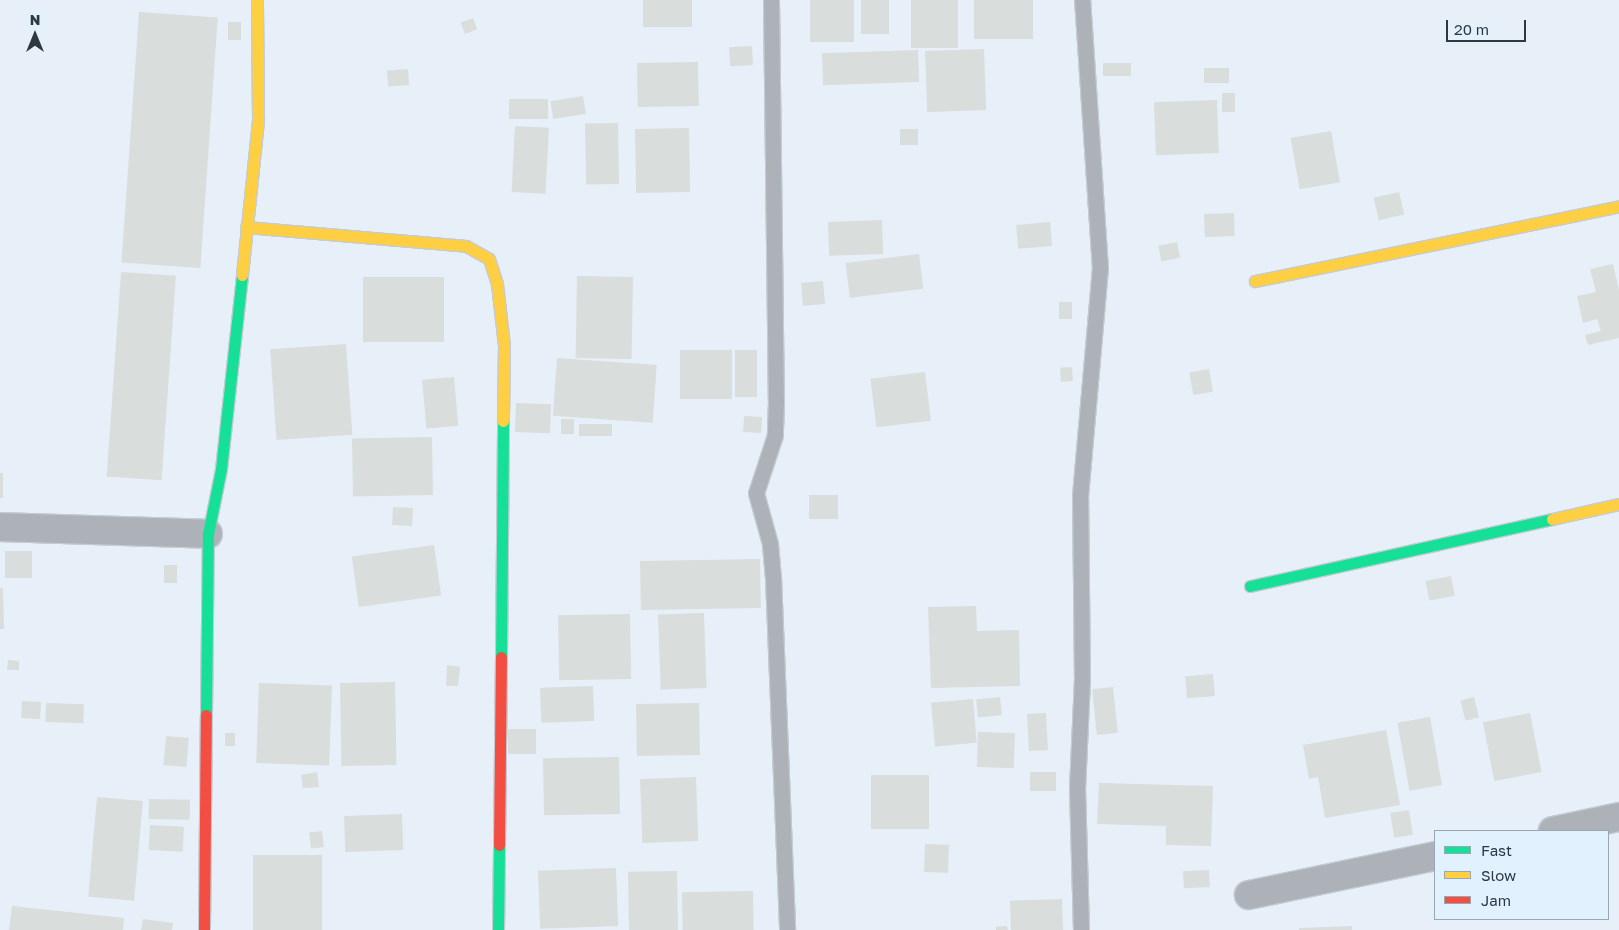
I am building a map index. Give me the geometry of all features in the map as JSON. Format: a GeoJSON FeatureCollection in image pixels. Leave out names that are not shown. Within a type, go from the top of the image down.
{"type":"FeatureCollection","features":[{"type":"Feature","properties":{"kind":"street"},"geometry":{"type":"LineString","coordinates":[[204,930],[208,534],[221,469],[258,119],[256,0]]}},
{"type":"Feature","properties":{"kind":"street"},"geometry":{"type":"LineString","coordinates":[[1255,281],[1619,206]]}},
{"type":"Feature","properties":{"kind":"street"},"geometry":{"type":"LineString","coordinates":[[246,227],[466,246],[488,259],[496,284],[504,345],[498,930]]}},
{"type":"Feature","properties":{"kind":"street"},"geometry":{"type":"LineString","coordinates":[[1250,586],[1619,504]]}},
{"type":"Feature","properties":{"kind":"street"},"geometry":{"type":"LineString","coordinates":[[0,527],[208,534]]}},
{"type":"Feature","properties":{"kind":"street"},"geometry":{"type":"LineString","coordinates":[[1558,830],[1619,817]]}},
{"type":"Feature","properties":{"kind":"street"},"geometry":{"type":"LineString","coordinates":[[1249,895],[1434,856]]}},
{"type":"Feature","properties":{"kind":"lane"},"geometry":{"type":"LineString","coordinates":[[771,0],[776,409],[775,435],[756,493],[770,544],[773,577],[787,930]]}},
{"type":"Feature","properties":{"kind":"lane"},"geometry":{"type":"LineString","coordinates":[[1081,930],[1077,789],[1082,680],[1080,496],[1100,270],[1082,0]]}},
{"type":"Feature","properties":{"kind":"building"},"geometry":{"type":"Polygon","coordinates":[[[643,0],[692,0],[692,27],[643,27],[643,0]]]}},
{"type":"Feature","properties":{"kind":"building"},"geometry":{"type":"Polygon","coordinates":[[[810,0],[854,0],[854,42],[810,42],[810,0]]]}},
{"type":"Feature","properties":{"kind":"building"},"geometry":{"type":"Polygon","coordinates":[[[861,0],[889,0],[889,34],[861,34],[861,0]]]}},
{"type":"Feature","properties":{"kind":"building"},"geometry":{"type":"Polygon","coordinates":[[[911,0],[958,0],[958,48],[911,48],[911,0]]]}},
{"type":"Feature","properties":{"kind":"building"},"geometry":{"type":"Polygon","coordinates":[[[974,0],[1033,0],[1033,39],[974,39],[974,0]]]}},
{"type":"Feature","properties":{"kind":"building"},"geometry":{"type":"Polygon","coordinates":[[[139,12],[218,18],[200,268],[121,262],[139,12]]]}},
{"type":"Feature","properties":{"kind":"building"},"geometry":{"type":"Polygon","coordinates":[[[473,18],[477,29],[465,34],[461,22],[473,18]]]}},
{"type":"Feature","properties":{"kind":"building"},"geometry":{"type":"Polygon","coordinates":[[[228,22],[241,22],[241,40],[228,40],[228,22]]]}},
{"type":"Feature","properties":{"kind":"building"},"geometry":{"type":"Polygon","coordinates":[[[752,46],[753,65],[730,66],[729,47],[752,46]]]}},
{"type":"Feature","properties":{"kind":"building"},"geometry":{"type":"Polygon","coordinates":[[[984,49],[986,110],[927,112],[925,51],[984,49]]]}},
{"type":"Feature","properties":{"kind":"building"},"geometry":{"type":"Polygon","coordinates":[[[918,50],[919,82],[823,85],[822,53],[918,50]]]}},
{"type":"Feature","properties":{"kind":"building"},"geometry":{"type":"Polygon","coordinates":[[[698,62],[699,106],[638,107],[637,63],[698,62]]]}},
{"type":"Feature","properties":{"kind":"building"},"geometry":{"type":"Polygon","coordinates":[[[1103,63],[1131,63],[1131,76],[1103,76],[1103,63]]]}},
{"type":"Feature","properties":{"kind":"building"},"geometry":{"type":"Polygon","coordinates":[[[1204,68],[1229,68],[1229,83],[1204,83],[1204,68]]]}},
{"type":"Feature","properties":{"kind":"building"},"geometry":{"type":"Polygon","coordinates":[[[408,69],[409,85],[388,86],[387,70],[408,69]]]}},
{"type":"Feature","properties":{"kind":"building"},"geometry":{"type":"Polygon","coordinates":[[[1222,93],[1235,93],[1235,112],[1222,112],[1222,93]]]}},
{"type":"Feature","properties":{"kind":"building"},"geometry":{"type":"Polygon","coordinates":[[[583,96],[586,114],[553,119],[550,101],[583,96]]]}},
{"type":"Feature","properties":{"kind":"building"},"geometry":{"type":"Polygon","coordinates":[[[509,99],[548,99],[548,119],[509,119],[509,99]]]}},
{"type":"Feature","properties":{"kind":"building"},"geometry":{"type":"Polygon","coordinates":[[[1217,100],[1219,153],[1156,155],[1154,102],[1217,100]]]}},
{"type":"Feature","properties":{"kind":"building"},"geometry":{"type":"Polygon","coordinates":[[[618,123],[619,184],[586,185],[585,124],[618,123]]]}},
{"type":"Feature","properties":{"kind":"building"},"geometry":{"type":"Polygon","coordinates":[[[515,126],[549,128],[545,194],[512,192],[515,126]]]}},
{"type":"Feature","properties":{"kind":"building"},"geometry":{"type":"Polygon","coordinates":[[[689,128],[690,192],[636,193],[635,129],[689,128]]]}},
{"type":"Feature","properties":{"kind":"building"},"geometry":{"type":"Polygon","coordinates":[[[900,129],[918,129],[918,145],[900,145],[900,129]]]}},
{"type":"Feature","properties":{"kind":"building"},"geometry":{"type":"Polygon","coordinates":[[[1331,131],[1340,182],[1300,189],[1291,138],[1331,131]]]}},
{"type":"Feature","properties":{"kind":"building"},"geometry":{"type":"Polygon","coordinates":[[[1399,192],[1404,214],[1379,220],[1374,198],[1399,192]]]}},
{"type":"Feature","properties":{"kind":"building"},"geometry":{"type":"Polygon","coordinates":[[[1234,213],[1235,236],[1205,237],[1204,214],[1234,213]]]}},
{"type":"Feature","properties":{"kind":"building"},"geometry":{"type":"Polygon","coordinates":[[[882,220],[883,254],[829,256],[828,222],[882,220]]]}},
{"type":"Feature","properties":{"kind":"building"},"geometry":{"type":"Polygon","coordinates":[[[1050,222],[1052,246],[1018,249],[1016,225],[1050,222]]]}},
{"type":"Feature","properties":{"kind":"building"},"geometry":{"type":"Polygon","coordinates":[[[1177,242],[1180,258],[1161,261],[1158,246],[1177,242]]]}},
{"type":"Feature","properties":{"kind":"building"},"geometry":{"type":"Polygon","coordinates":[[[919,254],[923,289],[850,298],[846,263],[919,254]]]}},
{"type":"Feature","properties":{"kind":"building"},"geometry":{"type":"Polygon","coordinates":[[[1613,264],[1619,290],[1619,338],[1588,345],[1585,335],[1601,331],[1597,319],[1583,323],[1577,296],[1596,292],[1590,269],[1613,264]]]}},
{"type":"Feature","properties":{"kind":"building"},"geometry":{"type":"Polygon","coordinates":[[[121,272],[176,276],[162,480],[107,477],[121,272]]]}},
{"type":"Feature","properties":{"kind":"building"},"geometry":{"type":"Polygon","coordinates":[[[577,276],[633,277],[632,359],[576,358],[577,276]]]}},
{"type":"Feature","properties":{"kind":"building"},"geometry":{"type":"Polygon","coordinates":[[[363,277],[444,277],[444,342],[363,342],[363,277]]]}},
{"type":"Feature","properties":{"kind":"building"},"geometry":{"type":"Polygon","coordinates":[[[823,281],[825,304],[803,306],[801,283],[823,281]]]}},
{"type":"Feature","properties":{"kind":"building"},"geometry":{"type":"Polygon","coordinates":[[[1059,302],[1072,302],[1072,319],[1059,319],[1059,302]]]}},
{"type":"Feature","properties":{"kind":"building"},"geometry":{"type":"Polygon","coordinates":[[[346,344],[352,435],[277,440],[270,349],[346,344]]]}},
{"type":"Feature","properties":{"kind":"building"},"geometry":{"type":"Polygon","coordinates":[[[680,350],[732,350],[732,399],[680,399],[680,350]]]}},
{"type":"Feature","properties":{"kind":"building"},"geometry":{"type":"Polygon","coordinates":[[[735,350],[757,350],[757,397],[735,397],[735,350]]]}},
{"type":"Feature","properties":{"kind":"building"},"geometry":{"type":"Polygon","coordinates":[[[557,358],[657,365],[653,423],[553,416],[557,358]]]}},
{"type":"Feature","properties":{"kind":"building"},"geometry":{"type":"Polygon","coordinates":[[[1072,367],[1073,381],[1061,382],[1060,368],[1072,367]]]}},
{"type":"Feature","properties":{"kind":"building"},"geometry":{"type":"Polygon","coordinates":[[[1209,369],[1213,392],[1193,395],[1189,372],[1209,369]]]}},
{"type":"Feature","properties":{"kind":"building"},"geometry":{"type":"Polygon","coordinates":[[[925,372],[931,421],[876,427],[870,379],[925,372]]]}},
{"type":"Feature","properties":{"kind":"building"},"geometry":{"type":"Polygon","coordinates":[[[454,377],[458,426],[426,429],[422,380],[454,377]]]}},
{"type":"Feature","properties":{"kind":"building"},"geometry":{"type":"Polygon","coordinates":[[[516,403],[551,404],[550,433],[515,432],[516,403]]]}},
{"type":"Feature","properties":{"kind":"building"},"geometry":{"type":"Polygon","coordinates":[[[744,416],[762,417],[761,433],[743,432],[744,416]]]}},
{"type":"Feature","properties":{"kind":"building"},"geometry":{"type":"Polygon","coordinates":[[[561,419],[574,419],[574,434],[561,434],[561,419]]]}},
{"type":"Feature","properties":{"kind":"building"},"geometry":{"type":"Polygon","coordinates":[[[579,424],[612,424],[612,436],[579,436],[579,424]]]}},
{"type":"Feature","properties":{"kind":"building"},"geometry":{"type":"Polygon","coordinates":[[[432,437],[433,495],[353,496],[352,438],[432,437]]]}},
{"type":"Feature","properties":{"kind":"building"},"geometry":{"type":"Polygon","coordinates":[[[0,473],[3,473],[3,498],[0,498],[0,473]]]}},
{"type":"Feature","properties":{"kind":"building"},"geometry":{"type":"Polygon","coordinates":[[[809,495],[838,495],[838,519],[809,519],[809,495]]]}},
{"type":"Feature","properties":{"kind":"building"},"geometry":{"type":"Polygon","coordinates":[[[393,507],[413,508],[412,526],[392,525],[393,507]]]}},
{"type":"Feature","properties":{"kind":"building"},"geometry":{"type":"Polygon","coordinates":[[[434,545],[441,596],[359,607],[352,557],[434,545]]]}},
{"type":"Feature","properties":{"kind":"building"},"geometry":{"type":"Polygon","coordinates":[[[5,551],[32,551],[32,578],[5,578],[5,551]]]}},
{"type":"Feature","properties":{"kind":"building"},"geometry":{"type":"Polygon","coordinates":[[[760,559],[761,608],[641,610],[640,561],[760,559]]]}},
{"type":"Feature","properties":{"kind":"building"},"geometry":{"type":"Polygon","coordinates":[[[164,565],[177,565],[177,583],[164,583],[164,565]]]}},
{"type":"Feature","properties":{"kind":"building"},"geometry":{"type":"Polygon","coordinates":[[[1451,576],[1455,596],[1429,601],[1425,581],[1451,576]]]}},
{"type":"Feature","properties":{"kind":"building"},"geometry":{"type":"Polygon","coordinates":[[[0,588],[3,588],[4,629],[0,629],[0,588]]]}},
{"type":"Feature","properties":{"kind":"building"},"geometry":{"type":"Polygon","coordinates":[[[976,606],[977,631],[1019,630],[1020,686],[931,688],[928,607],[976,606]]]}},
{"type":"Feature","properties":{"kind":"building"},"geometry":{"type":"Polygon","coordinates":[[[704,613],[707,688],[661,690],[658,615],[704,613]]]}},
{"type":"Feature","properties":{"kind":"building"},"geometry":{"type":"Polygon","coordinates":[[[630,614],[631,679],[559,680],[558,615],[630,614]]]}},
{"type":"Feature","properties":{"kind":"building"},"geometry":{"type":"Polygon","coordinates":[[[8,660],[19,661],[19,670],[7,670],[8,660]]]}},
{"type":"Feature","properties":{"kind":"building"},"geometry":{"type":"Polygon","coordinates":[[[447,665],[460,667],[458,686],[446,686],[447,665]]]}},
{"type":"Feature","properties":{"kind":"building"},"geometry":{"type":"Polygon","coordinates":[[[1213,674],[1215,696],[1187,698],[1185,676],[1213,674]]]}},
{"type":"Feature","properties":{"kind":"building"},"geometry":{"type":"Polygon","coordinates":[[[395,682],[396,765],[341,766],[340,683],[395,682]]]}},
{"type":"Feature","properties":{"kind":"building"},"geometry":{"type":"Polygon","coordinates":[[[259,683],[332,686],[329,765],[256,763],[259,683]]]}},
{"type":"Feature","properties":{"kind":"building"},"geometry":{"type":"Polygon","coordinates":[[[593,686],[594,721],[541,723],[540,688],[593,686]]]}},
{"type":"Feature","properties":{"kind":"building"},"geometry":{"type":"Polygon","coordinates":[[[1113,687],[1118,733],[1097,735],[1092,689],[1113,687]]]}},
{"type":"Feature","properties":{"kind":"building"},"geometry":{"type":"Polygon","coordinates":[[[1000,697],[1002,715],[978,717],[976,700],[1000,697]]]}},
{"type":"Feature","properties":{"kind":"building"},"geometry":{"type":"Polygon","coordinates":[[[1474,697],[1479,717],[1465,721],[1460,700],[1474,697]]]}},
{"type":"Feature","properties":{"kind":"building"},"geometry":{"type":"Polygon","coordinates":[[[973,699],[977,743],[935,746],[931,703],[973,699]]]}},
{"type":"Feature","properties":{"kind":"building"},"geometry":{"type":"Polygon","coordinates":[[[22,701],[41,702],[40,719],[21,718],[22,701]]]}},
{"type":"Feature","properties":{"kind":"building"},"geometry":{"type":"Polygon","coordinates":[[[46,703],[84,704],[83,723],[45,722],[46,703]]]}},
{"type":"Feature","properties":{"kind":"building"},"geometry":{"type":"Polygon","coordinates":[[[699,703],[700,755],[637,756],[636,704],[699,703]]]}},
{"type":"Feature","properties":{"kind":"building"},"geometry":{"type":"Polygon","coordinates":[[[1046,713],[1048,750],[1029,751],[1027,714],[1046,713]]]}},
{"type":"Feature","properties":{"kind":"building"},"geometry":{"type":"Polygon","coordinates":[[[1530,713],[1541,772],[1494,781],[1483,722],[1530,713]]]}},
{"type":"Feature","properties":{"kind":"building"},"geometry":{"type":"Polygon","coordinates":[[[1430,717],[1442,785],[1409,791],[1398,723],[1430,717]]]}},
{"type":"Feature","properties":{"kind":"building"},"geometry":{"type":"Polygon","coordinates":[[[508,729],[536,729],[536,754],[508,754],[508,729]]]}},
{"type":"Feature","properties":{"kind":"building"},"geometry":{"type":"Polygon","coordinates":[[[1386,730],[1400,805],[1325,818],[1318,777],[1309,779],[1303,745],[1386,730]]]}},
{"type":"Feature","properties":{"kind":"building"},"geometry":{"type":"Polygon","coordinates":[[[978,732],[1015,733],[1014,768],[977,767],[978,732]]]}},
{"type":"Feature","properties":{"kind":"building"},"geometry":{"type":"Polygon","coordinates":[[[225,733],[235,733],[235,746],[225,746],[225,733]]]}},
{"type":"Feature","properties":{"kind":"building"},"geometry":{"type":"Polygon","coordinates":[[[166,736],[189,738],[186,767],[163,765],[166,736]]]}},
{"type":"Feature","properties":{"kind":"building"},"geometry":{"type":"Polygon","coordinates":[[[619,757],[620,814],[544,815],[543,758],[619,757]]]}},
{"type":"Feature","properties":{"kind":"building"},"geometry":{"type":"Polygon","coordinates":[[[317,772],[319,787],[303,788],[301,775],[317,772]]]}},
{"type":"Feature","properties":{"kind":"building"},"geometry":{"type":"Polygon","coordinates":[[[1030,772],[1056,772],[1056,791],[1030,791],[1030,772]]]}},
{"type":"Feature","properties":{"kind":"building"},"geometry":{"type":"Polygon","coordinates":[[[871,775],[929,775],[929,829],[871,829],[871,775]]]}},
{"type":"Feature","properties":{"kind":"building"},"geometry":{"type":"Polygon","coordinates":[[[696,777],[698,841],[642,843],[640,779],[696,777]]]}},
{"type":"Feature","properties":{"kind":"building"},"geometry":{"type":"Polygon","coordinates":[[[1099,783],[1213,786],[1211,846],[1166,845],[1166,826],[1097,824],[1099,783]]]}},
{"type":"Feature","properties":{"kind":"building"},"geometry":{"type":"Polygon","coordinates":[[[97,797],[143,801],[134,901],[88,897],[97,797]]]}},
{"type":"Feature","properties":{"kind":"building"},"geometry":{"type":"Polygon","coordinates":[[[149,799],[190,800],[190,820],[149,819],[149,799]]]}},
{"type":"Feature","properties":{"kind":"building"},"geometry":{"type":"Polygon","coordinates":[[[1409,810],[1413,835],[1394,838],[1390,813],[1409,810]]]}},
{"type":"Feature","properties":{"kind":"building"},"geometry":{"type":"Polygon","coordinates":[[[402,814],[403,850],[345,852],[344,816],[402,814]]]}},
{"type":"Feature","properties":{"kind":"building"},"geometry":{"type":"Polygon","coordinates":[[[150,825],[184,827],[183,852],[149,850],[150,825]]]}},
{"type":"Feature","properties":{"kind":"building"},"geometry":{"type":"Polygon","coordinates":[[[322,831],[324,847],[311,848],[309,833],[322,831]]]}},
{"type":"Feature","properties":{"kind":"building"},"geometry":{"type":"Polygon","coordinates":[[[925,844],[949,845],[948,873],[924,872],[925,844]]]}},
{"type":"Feature","properties":{"kind":"building"},"geometry":{"type":"Polygon","coordinates":[[[253,855],[322,855],[322,930],[253,930],[253,855]]]}},
{"type":"Feature","properties":{"kind":"building"},"geometry":{"type":"Polygon","coordinates":[[[616,868],[618,926],[540,929],[538,871],[616,868]]]}},
{"type":"Feature","properties":{"kind":"building"},"geometry":{"type":"Polygon","coordinates":[[[1209,870],[1210,887],[1184,888],[1183,871],[1209,870]]]}},
{"type":"Feature","properties":{"kind":"building"},"geometry":{"type":"Polygon","coordinates":[[[677,871],[678,930],[629,930],[628,872],[677,871]]]}},
{"type":"Feature","properties":{"kind":"building"},"geometry":{"type":"Polygon","coordinates":[[[753,891],[754,930],[683,930],[682,892],[753,891]]]}},
{"type":"Feature","properties":{"kind":"building"},"geometry":{"type":"Polygon","coordinates":[[[1062,899],[1063,930],[1011,930],[1010,901],[1062,899]]]}},
{"type":"Feature","properties":{"kind":"building"},"geometry":{"type":"Polygon","coordinates":[[[12,906],[124,918],[123,930],[9,930],[12,906]]]}},
{"type":"Feature","properties":{"kind":"building"},"geometry":{"type":"Polygon","coordinates":[[[143,919],[173,923],[172,930],[141,930],[143,919]]]}},
{"type":"Feature","properties":{"kind":"building"},"geometry":{"type":"Polygon","coordinates":[[[1007,926],[1008,930],[996,930],[996,927],[1007,926]]]}},
{"type":"Feature","properties":{"kind":"building"},"geometry":{"type":"Polygon","coordinates":[[[1352,926],[1352,930],[1299,930],[1299,928],[1352,926]]]}},
{"type":"Feature","properties":{"kind":"traffic: fast"},"geometry":{"type":"LineString","coordinates":[[206,715],[208,534],[221,469],[242,275]]}},
{"type":"Feature","properties":{"kind":"traffic: fast"},"geometry":{"type":"LineString","coordinates":[[501,657],[503,421]]}},
{"type":"Feature","properties":{"kind":"traffic: fast"},"geometry":{"type":"LineString","coordinates":[[1250,586],[1552,519]]}},
{"type":"Feature","properties":{"kind":"traffic: fast"},"geometry":{"type":"LineString","coordinates":[[498,930],[499,845]]}},
{"type":"Feature","properties":{"kind":"traffic: slow"},"geometry":{"type":"LineString","coordinates":[[242,275],[258,119],[257,0]]}},
{"type":"Feature","properties":{"kind":"traffic: slow"},"geometry":{"type":"LineString","coordinates":[[1255,281],[1619,206]]}},
{"type":"Feature","properties":{"kind":"traffic: slow"},"geometry":{"type":"LineString","coordinates":[[246,227],[466,246],[489,259],[497,284],[504,345],[503,421]]}},
{"type":"Feature","properties":{"kind":"traffic: slow"},"geometry":{"type":"LineString","coordinates":[[1552,519],[1619,504]]}},
{"type":"Feature","properties":{"kind":"traffic: jam"},"geometry":{"type":"LineString","coordinates":[[499,845],[501,657]]}},
{"type":"Feature","properties":{"kind":"traffic: jam"},"geometry":{"type":"LineString","coordinates":[[204,930],[206,715]]}}]}
